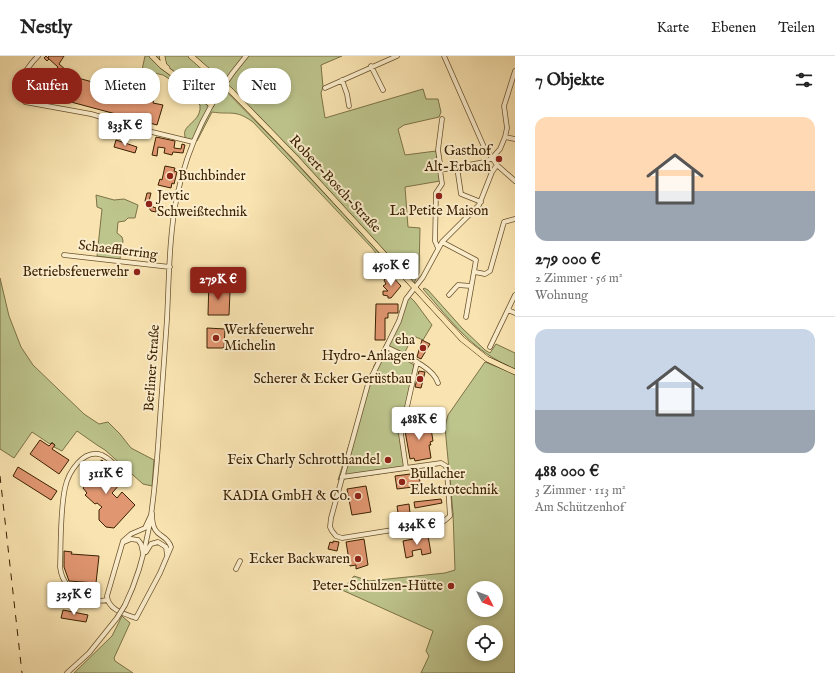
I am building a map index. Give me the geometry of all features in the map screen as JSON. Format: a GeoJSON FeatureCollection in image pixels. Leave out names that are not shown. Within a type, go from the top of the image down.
{"type":"FeatureCollection","features":[{"type":"Feature","properties":{"kind":"main road"},"geometry":{"type":"LineString","coordinates":[[152,56],[168,70]]}},
{"type":"Feature","properties":{"kind":"main road"},"geometry":{"type":"LineString","coordinates":[[162,56],[164,65],[168,69]]}},
{"type":"Feature","properties":{"kind":"main road","name":"Robert-Bosch-Straße"},"geometry":{"type":"LineString","coordinates":[[193,56],[206,68]]}},
{"type":"Feature","properties":{"kind":"main road","name":"Robert-Bosch-Straße"},"geometry":{"type":"LineString","coordinates":[[193,56],[206,68]]}},
{"type":"Feature","properties":{"kind":"main road","name":"Robert-Bosch-Straße"},"geometry":{"type":"LineString","coordinates":[[229,90],[295,157],[470,346],[487,359],[515,372]]}},
{"type":"Feature","properties":{"kind":"street"},"geometry":{"type":"LineString","coordinates":[[38,56],[29,66],[22,81],[20,95],[25,102],[96,115],[152,132],[193,142]]}},
{"type":"Feature","properties":{"kind":"street","name":"Berliner Straße"},"geometry":{"type":"LineString","coordinates":[[229,78],[246,56]]}},
{"type":"Feature","properties":{"kind":"street"},"geometry":{"type":"LineString","coordinates":[[325,88],[396,56]]}},
{"type":"Feature","properties":{"kind":"street"},"geometry":{"type":"LineString","coordinates":[[444,56],[481,140],[492,158],[515,181]]}},
{"type":"Feature","properties":{"kind":"street"},"geometry":{"type":"LineString","coordinates":[[371,66],[383,90]]}},
{"type":"Feature","properties":{"kind":"street"},"geometry":{"type":"LineString","coordinates":[[441,170],[485,162],[492,158],[500,149],[505,137],[506,124],[504,106],[515,70]]}},
{"type":"Feature","properties":{"kind":"street"},"geometry":{"type":"LineString","coordinates":[[342,80],[349,106]]}},
{"type":"Feature","properties":{"kind":"street","name":"Berliner Straße"},"geometry":{"type":"LineString","coordinates":[[67,673],[90,653],[117,618],[125,606],[142,562],[155,491],[170,267],[177,197],[193,142],[212,104]]}},
{"type":"Feature","properties":{"kind":"street"},"geometry":{"type":"LineString","coordinates":[[438,248],[435,241],[436,193],[442,184],[438,150],[442,119]]}},
{"type":"Feature","properties":{"kind":"street"},"geometry":{"type":"LineString","coordinates":[[505,137],[515,139]]}},
{"type":"Feature","properties":{"kind":"street"},"geometry":{"type":"LineString","coordinates":[[342,477],[439,462],[446,466],[451,511],[450,516],[447,520],[348,538],[339,537],[332,531],[330,524],[342,477],[368,384],[399,321],[406,298],[423,277],[442,242],[480,202],[492,172],[497,164]]}},
{"type":"Feature","properties":{"kind":"street"},"geometry":{"type":"LineString","coordinates":[[457,167],[461,194],[480,202]]}},
{"type":"Feature","properties":{"kind":"street"},"geometry":{"type":"LineString","coordinates":[[474,272],[485,274],[490,271],[504,222],[515,219]]}},
{"type":"Feature","properties":{"kind":"street"},"geometry":{"type":"LineString","coordinates":[[442,242],[476,260],[466,317]]}},
{"type":"Feature","properties":{"kind":"street","name":"Schaefflerring"},"geometry":{"type":"LineString","coordinates":[[64,255],[170,267]]}},
{"type":"Feature","properties":{"kind":"street"},"geometry":{"type":"LineString","coordinates":[[449,295],[458,285],[472,286]]}},
{"type":"Feature","properties":{"kind":"street"},"geometry":{"type":"LineString","coordinates":[[490,347],[515,295]]}},
{"type":"Feature","properties":{"kind":"street"},"geometry":{"type":"LineString","coordinates":[[508,310],[515,313]]}},
{"type":"Feature","properties":{"kind":"street"},"geometry":{"type":"LineString","coordinates":[[386,347],[417,362],[432,373],[438,383]]}},
{"type":"Feature","properties":{"kind":"street"},"geometry":{"type":"LineString","coordinates":[[406,468],[401,434],[417,362]]}},
{"type":"Feature","properties":{"kind":"street"},"geometry":{"type":"LineString","coordinates":[[107,600],[96,600],[77,593],[68,587],[61,576],[60,567],[65,488],[71,473],[77,464],[85,457],[94,454],[101,455],[108,459],[123,474],[128,484]]}},
{"type":"Feature","properties":{"kind":"street"},"geometry":{"type":"LineString","coordinates":[[107,600],[122,546],[126,537],[145,528],[152,514]]}},
{"type":"Feature","properties":{"kind":"street"},"geometry":{"type":"LineString","coordinates":[[107,600],[114,609],[136,618],[170,551],[170,543],[154,529],[152,514]]}},
{"type":"Feature","properties":{"kind":"street"},"geometry":{"type":"LineString","coordinates":[[122,546],[127,540],[134,538],[138,540],[142,546],[142,562]]}},
{"type":"Feature","properties":{"kind":"street"},"geometry":{"type":"LineString","coordinates":[[142,562],[149,547],[158,542],[166,547],[166,560]]}},
{"type":"Feature","properties":{"kind":"street"},"geometry":{"type":"LineString","coordinates":[[236,569],[240,561]]}},
{"type":"Feature","properties":{"kind":"green space"},"geometry":{"type":"Polygon","coordinates":[[[145,56],[342,56],[321,65],[323,87],[321,93],[325,118],[423,89],[426,99],[438,99],[441,112],[439,117],[404,125],[398,129],[405,155],[436,151],[440,181],[405,187],[408,227],[420,228],[419,273],[414,283],[245,104],[291,104],[291,68],[237,68],[237,95],[229,87],[229,68],[168,68],[168,78],[160,74],[160,68],[142,68],[145,56]]]}},
{"type":"Feature","properties":{"kind":"green space"},"geometry":{"type":"Polygon","coordinates":[[[229,94],[280,146],[369,241],[391,267],[388,269],[372,248],[253,122],[247,118],[233,113],[212,112],[197,141],[185,138],[186,128],[197,118],[200,105],[199,104],[229,104],[229,94]]]}},
{"type":"Feature","properties":{"kind":"green space"},"geometry":{"type":"Polygon","coordinates":[[[96,195],[114,200],[124,199],[138,205],[135,218],[128,218],[125,221],[118,222],[117,233],[122,237],[123,241],[120,259],[97,256],[102,209],[97,207],[96,195]]]}},
{"type":"Feature","properties":{"kind":"green space"},"geometry":{"type":"Polygon","coordinates":[[[0,278],[9,316],[21,347],[33,365],[84,414],[99,424],[108,422],[131,448],[154,460],[152,486],[143,484],[105,450],[77,431],[62,451],[54,447],[55,445],[52,442],[50,444],[32,432],[14,458],[0,449],[0,278]]]}},
{"type":"Feature","properties":{"kind":"green space"},"geometry":{"type":"Polygon","coordinates":[[[423,289],[428,290],[462,328],[485,350],[490,353],[496,344],[515,353],[515,369],[500,362],[475,345],[454,325],[423,289]]]}},
{"type":"Feature","properties":{"kind":"green space"},"geometry":{"type":"Polygon","coordinates":[[[407,294],[415,302],[432,325],[423,340],[413,336],[402,358],[414,365],[400,435],[405,470],[338,480],[374,366],[400,315],[407,294]]]}},
{"type":"Feature","properties":{"kind":"green space"},"geometry":{"type":"Polygon","coordinates":[[[485,362],[515,374],[515,673],[421,673],[429,656],[426,651],[433,631],[342,590],[354,576],[369,581],[445,573],[455,570],[453,513],[445,427],[448,415],[485,362]]]}},
{"type":"Feature","properties":{"kind":"green space"},"geometry":{"type":"Polygon","coordinates":[[[122,616],[130,623],[114,658],[115,661],[133,673],[74,673],[112,636],[122,616]]]}},
{"type":"Feature","properties":{"kind":"building"},"geometry":{"type":"Polygon","coordinates":[[[46,56],[49,59],[47,61],[44,58],[46,56]]]}},
{"type":"Feature","properties":{"kind":"building"},"geometry":{"type":"Polygon","coordinates":[[[49,56],[64,56],[59,64],[64,68],[57,68],[58,67],[49,59],[49,56]]]}},
{"type":"Feature","properties":{"kind":"building"},"geometry":{"type":"Polygon","coordinates":[[[82,79],[90,81],[90,104],[163,105],[157,125],[78,104],[82,104],[82,79]]]}},
{"type":"Feature","properties":{"kind":"building"},"geometry":{"type":"Polygon","coordinates":[[[156,137],[175,141],[174,148],[181,149],[182,144],[185,145],[183,153],[173,152],[172,155],[164,153],[165,148],[158,147],[157,156],[152,155],[156,137]]]}},
{"type":"Feature","properties":{"kind":"building"},"geometry":{"type":"Polygon","coordinates":[[[116,140],[137,147],[135,153],[114,147],[116,140]]]}},
{"type":"Feature","properties":{"kind":"building","name":"Buchbinder"},"geometry":{"type":"Polygon","coordinates":[[[165,166],[175,168],[174,171],[177,172],[174,184],[172,183],[171,188],[158,185],[160,179],[162,180],[165,166]]]}},
{"type":"Feature","properties":{"kind":"building","name":"Jevtic Schweißtechnik"},"geometry":{"type":"Polygon","coordinates":[[[147,193],[151,193],[149,201],[153,207],[156,208],[156,212],[151,211],[145,201],[147,193]]]}},
{"type":"Feature","properties":{"kind":"building"},"geometry":{"type":"Polygon","coordinates":[[[390,274],[401,286],[391,298],[388,298],[388,296],[383,295],[383,291],[388,291],[383,286],[386,284],[384,280],[390,274]]]}},
{"type":"Feature","properties":{"kind":"building"},"geometry":{"type":"Polygon","coordinates":[[[209,279],[212,279],[212,286],[223,287],[223,289],[228,289],[227,292],[230,292],[229,315],[208,315],[209,279]]]}},
{"type":"Feature","properties":{"kind":"building"},"geometry":{"type":"Polygon","coordinates":[[[376,304],[398,304],[398,313],[388,313],[388,318],[385,318],[385,340],[375,340],[376,304]]]}},
{"type":"Feature","properties":{"kind":"building","name":"Werkfeuerwehr Michelin"},"geometry":{"type":"Polygon","coordinates":[[[207,328],[225,329],[224,348],[207,348],[207,328]]]}},
{"type":"Feature","properties":{"kind":"building","name":"eha Hydro-Anlagen"},"geometry":{"type":"Polygon","coordinates":[[[422,340],[430,344],[421,359],[417,357],[422,340]]]}},
{"type":"Feature","properties":{"kind":"building","name":"Scherer & Ecker Gerüstbau"},"geometry":{"type":"Polygon","coordinates":[[[419,371],[425,372],[421,388],[415,387],[419,371]]]}},
{"type":"Feature","properties":{"kind":"building"},"geometry":{"type":"Polygon","coordinates":[[[430,422],[433,441],[430,442],[431,445],[429,445],[431,458],[415,461],[414,458],[410,459],[405,431],[406,426],[430,422]]]}},
{"type":"Feature","properties":{"kind":"building"},"geometry":{"type":"Polygon","coordinates":[[[40,440],[49,446],[52,443],[55,445],[52,449],[69,460],[59,474],[30,454],[40,440]]]}},
{"type":"Feature","properties":{"kind":"building"},"geometry":{"type":"Polygon","coordinates":[[[102,460],[110,468],[105,474],[109,478],[112,475],[120,484],[112,493],[117,498],[122,492],[135,505],[114,528],[106,527],[99,520],[99,510],[102,507],[97,503],[95,504],[85,495],[87,493],[83,488],[88,482],[81,475],[93,464],[95,465],[102,460]]]}},
{"type":"Feature","properties":{"kind":"building"},"geometry":{"type":"Polygon","coordinates":[[[18,467],[57,491],[51,500],[13,476],[18,467]]]}},
{"type":"Feature","properties":{"kind":"building"},"geometry":{"type":"Polygon","coordinates":[[[418,473],[421,486],[397,489],[395,476],[418,473]]]}},
{"type":"Feature","properties":{"kind":"building","name":"KADIA GmbH & Co."},"geometry":{"type":"Polygon","coordinates":[[[366,486],[371,512],[352,515],[347,489],[366,486]]]}},
{"type":"Feature","properties":{"kind":"building"},"geometry":{"type":"Polygon","coordinates":[[[441,499],[442,503],[415,508],[414,502],[441,499]]]}},
{"type":"Feature","properties":{"kind":"building"},"geometry":{"type":"Polygon","coordinates":[[[409,504],[411,522],[405,523],[405,519],[399,520],[397,506],[409,504]]]}},
{"type":"Feature","properties":{"kind":"building"},"geometry":{"type":"Polygon","coordinates":[[[428,536],[431,553],[422,555],[421,549],[412,551],[413,556],[406,558],[403,541],[428,536]]]}},
{"type":"Feature","properties":{"kind":"building","name":"Ecker Backwaren"},"geometry":{"type":"Polygon","coordinates":[[[364,539],[368,565],[356,569],[356,565],[350,566],[346,542],[364,539]]]}},
{"type":"Feature","properties":{"kind":"building"},"geometry":{"type":"Polygon","coordinates":[[[333,541],[339,542],[337,551],[328,549],[330,542],[333,543],[333,541]]]}},
{"type":"Feature","properties":{"kind":"building"},"geometry":{"type":"Polygon","coordinates":[[[64,551],[72,552],[71,554],[99,556],[96,583],[69,581],[64,567],[64,551]]]}},
{"type":"Feature","properties":{"kind":"building"},"geometry":{"type":"Polygon","coordinates":[[[63,610],[88,615],[86,622],[61,618],[63,610]]]}},
{"type":"Feature","properties":{"kind":"railway"},"geometry":{"type":"LineString","coordinates":[[0,476],[22,673]]}},
{"type":"Feature","properties":{"kind":"place","name":"Gasthof Alt-Erbach"},"geometry":{"type":"Point","coordinates":[499,159]}},
{"type":"Feature","properties":{"kind":"place","name":"Buchbinder"},"geometry":{"type":"Point","coordinates":[170,176]}},
{"type":"Feature","properties":{"kind":"place","name":"La Petite Maison"},"geometry":{"type":"Point","coordinates":[439,196]}},
{"type":"Feature","properties":{"kind":"place","name":"Jevtic Schweißtechnik"},"geometry":{"type":"Point","coordinates":[149,204]}},
{"type":"Feature","properties":{"kind":"place","name":"Betriebsfeuerwehr"},"geometry":{"type":"Point","coordinates":[137,272]}},
{"type":"Feature","properties":{"kind":"place","name":"Werkfeuerwehr Michelin"},"geometry":{"type":"Point","coordinates":[216,338]}},
{"type":"Feature","properties":{"kind":"place","name":"eha Hydro-Anlagen"},"geometry":{"type":"Point","coordinates":[423,348]}},
{"type":"Feature","properties":{"kind":"place","name":"Scherer & Ecker Gerüstbau"},"geometry":{"type":"Point","coordinates":[420,379]}},
{"type":"Feature","properties":{"kind":"place","name":"Feix Charly Schrotthandel"},"geometry":{"type":"Point","coordinates":[388,460]}},
{"type":"Feature","properties":{"kind":"place","name":"Bullacher Elektrotechnik"},"geometry":{"type":"Point","coordinates":[402,482]}},
{"type":"Feature","properties":{"kind":"place","name":"KADIA GmbH & Co."},"geometry":{"type":"Point","coordinates":[358,496]}},
{"type":"Feature","properties":{"kind":"place","name":"Ecker Backwaren"},"geometry":{"type":"Point","coordinates":[358,559]}},
{"type":"Feature","properties":{"kind":"place","name":"Peter-Schulzen-Hütte"},"geometry":{"type":"Point","coordinates":[451,586]}}]}
